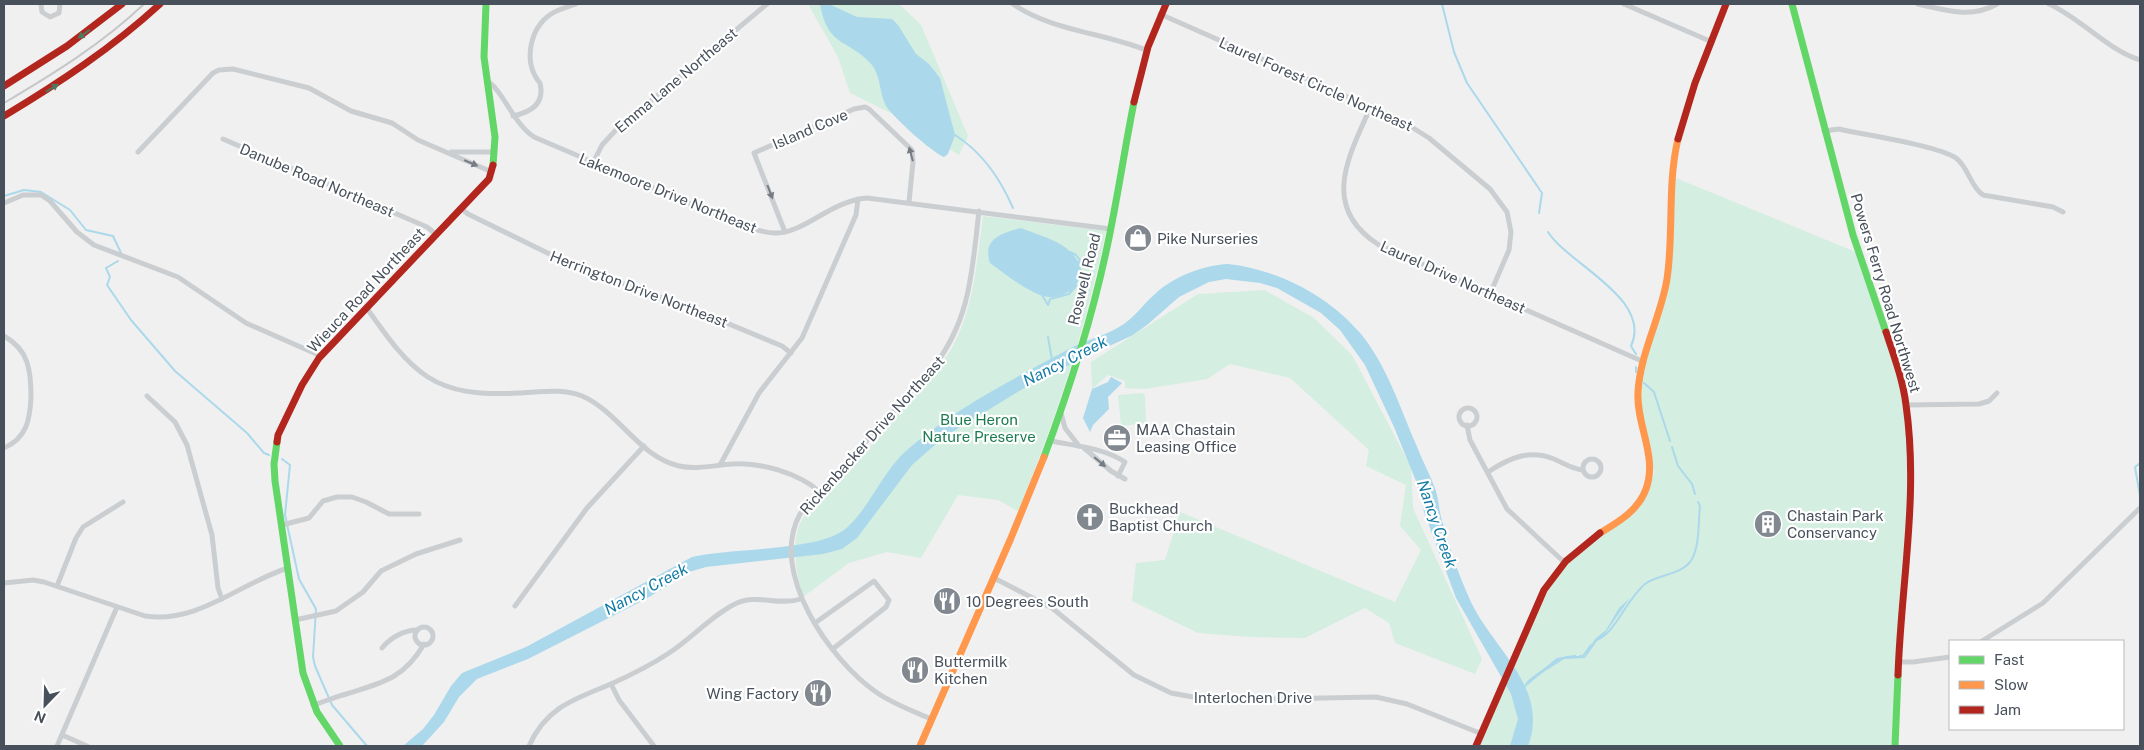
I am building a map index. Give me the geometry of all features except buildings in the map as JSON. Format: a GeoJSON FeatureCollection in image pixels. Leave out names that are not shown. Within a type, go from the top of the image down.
{"type":"FeatureCollection","features":[{"type":"Feature","properties":{"kind":"main road"},"geometry":{"type":"LineString","coordinates":[[4,86],[68,46],[122,4]]}},
{"type":"Feature","properties":{"kind":"main road"},"geometry":{"type":"LineString","coordinates":[[7,115],[90,62],[126,35],[160,4]]}},
{"type":"Feature","properties":{"kind":"main road","name":"Wieuca Road Northeast"},"geometry":{"type":"LineString","coordinates":[[340,746],[320,720],[303,673],[299,619],[288,568],[274,464],[278,435],[302,385],[321,356],[485,186],[492,172],[495,152],[484,56],[486,4]]}},
{"type":"Feature","properties":{"kind":"main road","name":"Roswell Road"},"geometry":{"type":"LineString","coordinates":[[920,746],[994,578],[1061,412],[1084,339],[1111,229],[1133,100],[1146,50],[1160,14],[1166,4]]}},
{"type":"Feature","properties":{"kind":"main road"},"geometry":{"type":"LineString","coordinates":[[1476,746],[1545,589],[1564,562],[1586,542],[1624,519],[1639,503],[1646,490],[1651,473],[1651,459],[1638,397],[1644,362],[1661,308],[1668,278],[1670,199],[1676,143],[1685,112],[1726,4]]}},
{"type":"Feature","properties":{"kind":"main road","name":"Powers Ferry Road Northwest"},"geometry":{"type":"LineString","coordinates":[[1792,4],[1853,235],[1900,375],[1906,404],[1911,461],[1911,510],[1898,662],[1894,746]]}},
{"type":"Feature","properties":{"kind":"street"},"geometry":{"type":"LineString","coordinates":[[41,4],[42,12],[50,17],[59,13],[60,4]]}},
{"type":"Feature","properties":{"kind":"street"},"geometry":{"type":"LineString","coordinates":[[513,116],[536,107],[540,100],[540,83],[534,75],[530,62],[532,41],[539,25],[550,15],[576,4]]}},
{"type":"Feature","properties":{"kind":"street","name":"Emma Lane Northeast"},"geometry":{"type":"LineString","coordinates":[[592,163],[602,145],[614,131],[767,4]]}},
{"type":"Feature","properties":{"kind":"street"},"geometry":{"type":"LineString","coordinates":[[1013,4],[1048,22],[1105,35],[1146,50]]}},
{"type":"Feature","properties":{"kind":"street"},"geometry":{"type":"LineString","coordinates":[[1624,4],[1712,42]]}},
{"type":"Feature","properties":{"kind":"street"},"geometry":{"type":"LineString","coordinates":[[1918,4],[1970,13],[1986,10],[1997,4]]}},
{"type":"Feature","properties":{"kind":"street"},"geometry":{"type":"LineString","coordinates":[[2049,4],[2060,6],[2116,49],[2140,60]]}},
{"type":"Feature","properties":{"kind":"street","name":"Laurel Forest Circle Northeast"},"geometry":{"type":"LineString","coordinates":[[1160,14],[1402,121],[1429,138],[1490,189],[1502,202],[1510,222],[1511,242],[1507,257],[1490,294]]}},
{"type":"Feature","properties":{"kind":"street"},"geometry":{"type":"LineString","coordinates":[[138,152],[213,73],[225,68],[309,88],[351,111],[392,123],[418,140],[450,152],[492,172]]}},
{"type":"Feature","properties":{"kind":"street","name":"Lakemoore Drive Northeast"},"geometry":{"type":"LineString","coordinates":[[487,81],[495,87],[522,128],[534,137],[740,225],[767,233],[785,232],[837,205],[858,198],[909,202],[1111,229]]}},
{"type":"Feature","properties":{"kind":"street","name":"Laurel Drive Northeast"},"geometry":{"type":"LineString","coordinates":[[1371,106],[1347,160],[1343,175],[1344,198],[1353,221],[1364,235],[1379,245],[1644,362]]}},
{"type":"Feature","properties":{"kind":"street","name":"Island Cove"},"geometry":{"type":"LineString","coordinates":[[785,232],[754,153],[854,109],[865,107],[869,109],[912,150],[913,162],[909,202]]}},
{"type":"Feature","properties":{"kind":"street"},"geometry":{"type":"LineString","coordinates":[[1824,131],[1839,129],[1946,154],[1963,164],[1975,187],[1983,195],[2053,207],[2063,212]]}},
{"type":"Feature","properties":{"kind":"street","name":"Danube Road Northeast"},"geometry":{"type":"LineString","coordinates":[[223,139],[427,227],[437,235]]}},
{"type":"Feature","properties":{"kind":"street"},"geometry":{"type":"LineString","coordinates":[[450,152],[495,152]]}},
{"type":"Feature","properties":{"kind":"street"},"geometry":{"type":"LineString","coordinates":[[4,204],[23,195],[41,195],[50,201],[77,232],[94,245],[178,277],[246,323],[321,356]]}},
{"type":"Feature","properties":{"kind":"street"},"geometry":{"type":"LineString","coordinates":[[720,465],[723,455],[758,393],[792,353],[810,322],[856,215],[858,198]]}},
{"type":"Feature","properties":{"kind":"street","name":"Herrington Drive Northeast"},"geometry":{"type":"LineString","coordinates":[[462,209],[468,214],[574,266],[688,307],[782,346],[792,353]]}},
{"type":"Feature","properties":{"kind":"street","name":"Rickenbacker Drive Northeast"},"geometry":{"type":"LineString","coordinates":[[932,719],[890,701],[875,691],[854,672],[834,648],[815,623],[801,599],[794,563],[792,538],[800,514],[932,369],[951,343],[961,322],[968,299],[980,211]]}},
{"type":"Feature","properties":{"kind":"street"},"geometry":{"type":"LineString","coordinates":[[366,308],[403,357],[417,371],[435,382],[456,390],[479,394],[556,391],[576,394],[590,400],[609,414],[659,458],[678,466],[694,468],[745,464],[770,468],[809,484],[820,492]]}},
{"type":"Feature","properties":{"kind":"street"},"geometry":{"type":"LineString","coordinates":[[4,336],[15,343],[24,353],[31,374],[28,424],[19,438],[4,448]]}},
{"type":"Feature","properties":{"kind":"street"},"geometry":{"type":"LineString","coordinates":[[1906,404],[1979,404],[1989,400],[1997,393]]}},
{"type":"Feature","properties":{"kind":"street"},"geometry":{"type":"LineString","coordinates":[[147,396],[175,422],[187,445],[212,535],[218,588],[222,600]]}},
{"type":"Feature","properties":{"kind":"street"},"geometry":{"type":"LineString","coordinates":[[1061,412],[1065,428],[1082,447],[1118,476],[1125,479]]}},
{"type":"Feature","properties":{"kind":"street"},"geometry":{"type":"LineString","coordinates":[[1467,425],[1470,440],[1507,509],[1564,562]]}},
{"type":"Feature","properties":{"kind":"street"},"geometry":{"type":"LineString","coordinates":[[1051,440],[1098,450],[1125,462],[1118,476]]}},
{"type":"Feature","properties":{"kind":"street"},"geometry":{"type":"LineString","coordinates":[[515,606],[587,508],[644,446]]}},
{"type":"Feature","properties":{"kind":"street"},"geometry":{"type":"LineString","coordinates":[[1488,472],[1508,459],[1528,454],[1546,456],[1572,468],[1583,470]]}},
{"type":"Feature","properties":{"kind":"street"},"geometry":{"type":"LineString","coordinates":[[283,525],[309,518],[324,501],[337,497],[352,497],[389,514],[419,514]]}},
{"type":"Feature","properties":{"kind":"street"},"geometry":{"type":"LineString","coordinates":[[57,586],[76,538],[83,527],[123,502]]}},
{"type":"Feature","properties":{"kind":"street"},"geometry":{"type":"LineString","coordinates":[[1984,640],[2032,611],[2054,594],[2140,508]]}},
{"type":"Feature","properties":{"kind":"street"},"geometry":{"type":"LineString","coordinates":[[299,619],[336,611],[363,592],[381,571],[416,554],[460,540]]}},
{"type":"Feature","properties":{"kind":"street"},"geometry":{"type":"LineString","coordinates":[[4,583],[33,580],[57,586],[145,616],[162,617],[197,609],[222,600],[268,575],[288,568]]}},
{"type":"Feature","properties":{"kind":"street","name":"Interlochen Drive"},"geometry":{"type":"LineString","coordinates":[[994,578],[1052,608],[1078,626],[1134,675],[1171,693],[1210,700],[1376,697],[1407,704],[1482,734]]}},
{"type":"Feature","properties":{"kind":"street"},"geometry":{"type":"LineString","coordinates":[[815,623],[874,581],[889,600],[886,607],[834,648]]}},
{"type":"Feature","properties":{"kind":"street"},"geometry":{"type":"LineString","coordinates":[[529,746],[536,732],[554,712],[580,695],[611,684],[669,654],[737,603],[751,600],[784,603],[801,599]]}},
{"type":"Feature","properties":{"kind":"street"},"geometry":{"type":"LineString","coordinates":[[57,746],[117,607]]}},
{"type":"Feature","properties":{"kind":"street"},"geometry":{"type":"LineString","coordinates":[[313,705],[365,690],[408,669],[424,644],[431,640],[432,632],[425,627],[410,630],[387,642],[382,648]]}},
{"type":"Feature","properties":{"kind":"street"},"geometry":{"type":"LineString","coordinates":[[417,630],[415,636],[417,641],[424,644]]}},
{"type":"Feature","properties":{"kind":"street"},"geometry":{"type":"LineString","coordinates":[[1898,662],[1920,662],[1949,657]]}},
{"type":"Feature","properties":{"kind":"street"},"geometry":{"type":"LineString","coordinates":[[611,684],[619,700],[654,746]]}},
{"type":"Feature","properties":{"kind":"street"},"geometry":{"type":"LineString","coordinates":[[62,735],[87,746]]}},
{"type":"Feature","properties":{"kind":"green space"},"geometry":{"type":"Polygon","coordinates":[[[808,4],[899,4],[921,25],[968,136],[959,155],[905,120],[850,93],[838,57],[808,4]]]}},
{"type":"Feature","properties":{"kind":"green space"},"geometry":{"type":"Polygon","coordinates":[[[1671,176],[1863,255],[1906,398],[1915,468],[1898,631],[1896,746],[1476,746],[1562,560],[1642,503],[1654,473],[1639,403],[1641,373],[1668,283],[1671,176]]]}},
{"type":"Feature","properties":{"kind":"green space","name":"Blue Heron Nature Preserve"},"geometry":{"type":"Polygon","coordinates":[[[983,216],[1106,231],[1069,373],[1018,511],[998,500],[958,495],[921,558],[887,552],[849,563],[803,597],[795,552],[799,526],[813,505],[870,447],[933,374],[952,348],[965,317],[974,284],[983,216]]]}},
{"type":"Feature","properties":{"kind":"green space"},"geometry":{"type":"Polygon","coordinates":[[[1264,290],[1314,318],[1352,355],[1411,467],[1413,508],[1482,659],[1475,674],[1395,643],[1389,623],[1365,608],[1305,638],[1249,637],[1198,633],[1132,601],[1136,563],[1165,560],[1180,512],[1395,602],[1421,550],[1400,526],[1406,485],[1366,466],[1369,450],[1290,378],[1230,364],[1207,379],[1145,389],[1125,388],[1125,381],[1108,375],[1092,389],[1091,362],[1198,294],[1264,290]]]}},
{"type":"Feature","properties":{"kind":"green space"},"geometry":{"type":"Polygon","coordinates":[[[1142,393],[1145,395],[1146,423],[1121,426],[1118,395],[1142,393]]]}},
{"type":"Feature","properties":{"kind":"water"},"geometry":{"type":"Polygon","coordinates":[[[820,4],[829,4],[857,17],[892,19],[898,25],[916,54],[929,64],[940,78],[955,135],[948,154],[944,157],[931,149],[888,109],[883,99],[877,74],[872,65],[855,50],[840,41],[828,29],[820,4]]]}},
{"type":"Feature","properties":{"kind":"water"},"geometry":{"type":"Polygon","coordinates":[[[1021,228],[1058,243],[1073,255],[1079,263],[1082,273],[1074,289],[1055,297],[1041,295],[1018,283],[990,263],[989,248],[995,238],[1021,228]]]}},
{"type":"Feature","properties":{"kind":"water","name":"Nancy Creek"},"geometry":{"type":"Polygon","coordinates":[[[1228,264],[1266,272],[1318,296],[1348,320],[1370,346],[1392,386],[1434,485],[1449,544],[1471,602],[1516,670],[1525,687],[1531,706],[1533,725],[1528,746],[1510,746],[1518,719],[1511,694],[1456,598],[1424,512],[1418,486],[1394,427],[1365,365],[1340,330],[1321,313],[1277,288],[1260,283],[1226,279],[1209,282],[1179,297],[1133,335],[1039,379],[944,437],[912,465],[857,538],[842,549],[823,554],[706,567],[689,572],[646,599],[528,659],[477,679],[459,697],[444,722],[422,746],[403,746],[423,729],[434,715],[451,686],[462,673],[526,647],[692,557],[810,543],[841,532],[858,516],[898,459],[926,435],[965,407],[1077,345],[1119,327],[1130,320],[1162,288],[1179,277],[1199,269],[1228,264]]]}},
{"type":"Feature","properties":{"kind":"water"},"geometry":{"type":"Polygon","coordinates":[[[1111,377],[1122,383],[1108,397],[1109,409],[1093,425],[1090,432],[1083,418],[1092,389],[1108,382],[1111,377]]]}},
{"type":"Feature","properties":{"kind":"water"},"geometry":{"type":"Polygon","coordinates":[[[1630,598],[1601,639],[1597,641],[1585,658],[1564,659],[1525,684],[1536,674],[1561,658],[1566,656],[1584,657],[1595,639],[1606,630],[1619,608],[1630,598]]]}},
{"type":"Feature","properties":{"kind":"waterway"},"geometry":{"type":"LineString","coordinates":[[1442,4],[1454,52],[1467,83],[1542,193],[1539,213]]}},
{"type":"Feature","properties":{"kind":"waterway"},"geometry":{"type":"LineString","coordinates":[[955,135],[974,149],[982,158],[996,176],[1013,208]]}},
{"type":"Feature","properties":{"kind":"waterway"},"geometry":{"type":"LineString","coordinates":[[4,196],[24,190],[41,192],[70,210],[86,230],[113,236],[121,253]]}},
{"type":"Feature","properties":{"kind":"waterway"},"geometry":{"type":"LineString","coordinates":[[1548,232],[1558,244],[1620,298],[1630,313],[1635,329],[1631,346],[1636,354]]}},
{"type":"Feature","properties":{"kind":"waterway"},"geometry":{"type":"LineString","coordinates":[[1070,252],[1080,260],[1078,264]]}},
{"type":"Feature","properties":{"kind":"waterway"},"geometry":{"type":"LineString","coordinates":[[118,261],[106,268],[110,277],[107,285],[131,320],[175,371],[247,433],[264,453],[269,455]]}},
{"type":"Feature","properties":{"kind":"waterway"},"geometry":{"type":"LineString","coordinates":[[1042,295],[1048,305],[1050,299],[1069,294],[1076,286]]}},
{"type":"Feature","properties":{"kind":"waterway","name":"Nancy Creek"},"geometry":{"type":"LineString","coordinates":[[1048,337],[1052,360]]}},
{"type":"Feature","properties":{"kind":"waterway"},"geometry":{"type":"LineString","coordinates":[[1636,367],[1636,372]]}},
{"type":"Feature","properties":{"kind":"waterway"},"geometry":{"type":"LineString","coordinates":[[1644,383],[1654,392],[1670,441]]}},
{"type":"Feature","properties":{"kind":"waterway"},"geometry":{"type":"LineString","coordinates":[[1672,447],[1678,466],[1692,484],[1695,494]]}},
{"type":"Feature","properties":{"kind":"waterway"},"geometry":{"type":"LineString","coordinates":[[282,459],[290,465],[285,515],[299,579],[316,609],[313,657],[315,666],[332,705],[367,746]]}},
{"type":"Feature","properties":{"kind":"waterway"},"geometry":{"type":"LineString","coordinates":[[2140,463],[2135,467],[2140,496]]}},
{"type":"Feature","properties":{"kind":"waterway"},"geometry":{"type":"LineString","coordinates":[[1601,638],[1612,627],[1633,597],[1645,584],[1683,568],[1692,559],[1695,553],[1698,533],[1700,506],[1698,502]]}},
{"type":"Feature","properties":{"kind":"waterway"},"geometry":{"type":"LineString","coordinates":[[1580,656],[1583,656],[1591,645]]}},
{"type":"Feature","properties":{"kind":"waterway"},"geometry":{"type":"LineString","coordinates":[[1525,686],[1557,659],[1575,656]]}},
{"type":"Feature","properties":{"kind":"railway"},"geometry":{"type":"LineString","coordinates":[[4,103],[94,45],[144,4]]}},
{"type":"Feature","properties":{"kind":"traffic: fast"},"geometry":{"type":"LineString","coordinates":[[486,4],[484,57],[495,137],[493,165]]}},
{"type":"Feature","properties":{"kind":"traffic: fast"},"geometry":{"type":"LineString","coordinates":[[1792,4],[1853,235],[1886,332]]}},
{"type":"Feature","properties":{"kind":"traffic: fast"},"geometry":{"type":"LineString","coordinates":[[1044,457],[1071,381],[1094,304],[1110,233],[1134,102]]}},
{"type":"Feature","properties":{"kind":"traffic: fast"},"geometry":{"type":"LineString","coordinates":[[277,442],[274,464],[275,481],[303,673],[317,712],[340,746]]}},
{"type":"Feature","properties":{"kind":"traffic: fast"},"geometry":{"type":"LineString","coordinates":[[1895,746],[1898,675]]}},
{"type":"Feature","properties":{"kind":"traffic: slow"},"geometry":{"type":"LineString","coordinates":[[1600,533],[1633,510],[1646,489],[1649,477],[1650,465],[1638,404],[1638,392],[1646,349],[1667,279],[1673,174],[1678,139]]}},
{"type":"Feature","properties":{"kind":"traffic: slow"},"geometry":{"type":"LineString","coordinates":[[920,746],[1011,538],[1044,457]]}},
{"type":"Feature","properties":{"kind":"traffic: jam"},"geometry":{"type":"LineString","coordinates":[[4,86],[67,46],[122,4]]}},
{"type":"Feature","properties":{"kind":"traffic: jam"},"geometry":{"type":"LineString","coordinates":[[4,116],[85,64],[160,4]]}},
{"type":"Feature","properties":{"kind":"traffic: jam"},"geometry":{"type":"LineString","coordinates":[[1134,102],[1148,47],[1166,4]]}},
{"type":"Feature","properties":{"kind":"traffic: jam"},"geometry":{"type":"LineString","coordinates":[[1678,139],[1695,83],[1726,4]]}},
{"type":"Feature","properties":{"kind":"traffic: jam"},"geometry":{"type":"LineString","coordinates":[[277,442],[278,435],[302,385],[319,358],[489,179],[493,165]]}},
{"type":"Feature","properties":{"kind":"traffic: jam"},"geometry":{"type":"LineString","coordinates":[[1886,332],[1903,386],[1910,439],[1910,506],[1898,675]]}},
{"type":"Feature","properties":{"kind":"traffic: jam"},"geometry":{"type":"LineString","coordinates":[[1476,746],[1544,590],[1566,561],[1600,533]]}},
{"type":"Feature","properties":{"kind":"place","name":"Pike Nurseries"},"geometry":{"type":"Point","coordinates":[1138,238]}},
{"type":"Feature","properties":{"kind":"place","name":"MAA Chastain Leasing Office"},"geometry":{"type":"Point","coordinates":[1117,438]}},
{"type":"Feature","properties":{"kind":"place","name":"Buckhead Baptist Church"},"geometry":{"type":"Point","coordinates":[1090,517]}},
{"type":"Feature","properties":{"kind":"place","name":"Chastain Park Conservancy"},"geometry":{"type":"Point","coordinates":[1768,524]}},
{"type":"Feature","properties":{"kind":"place","name":"10 Degrees South"},"geometry":{"type":"Point","coordinates":[947,601]}},
{"type":"Feature","properties":{"kind":"place","name":"Buttermilk Kitchen"},"geometry":{"type":"Point","coordinates":[915,670]}},
{"type":"Feature","properties":{"kind":"place","name":"Wing Factory"},"geometry":{"type":"Point","coordinates":[818,693]}}]}
